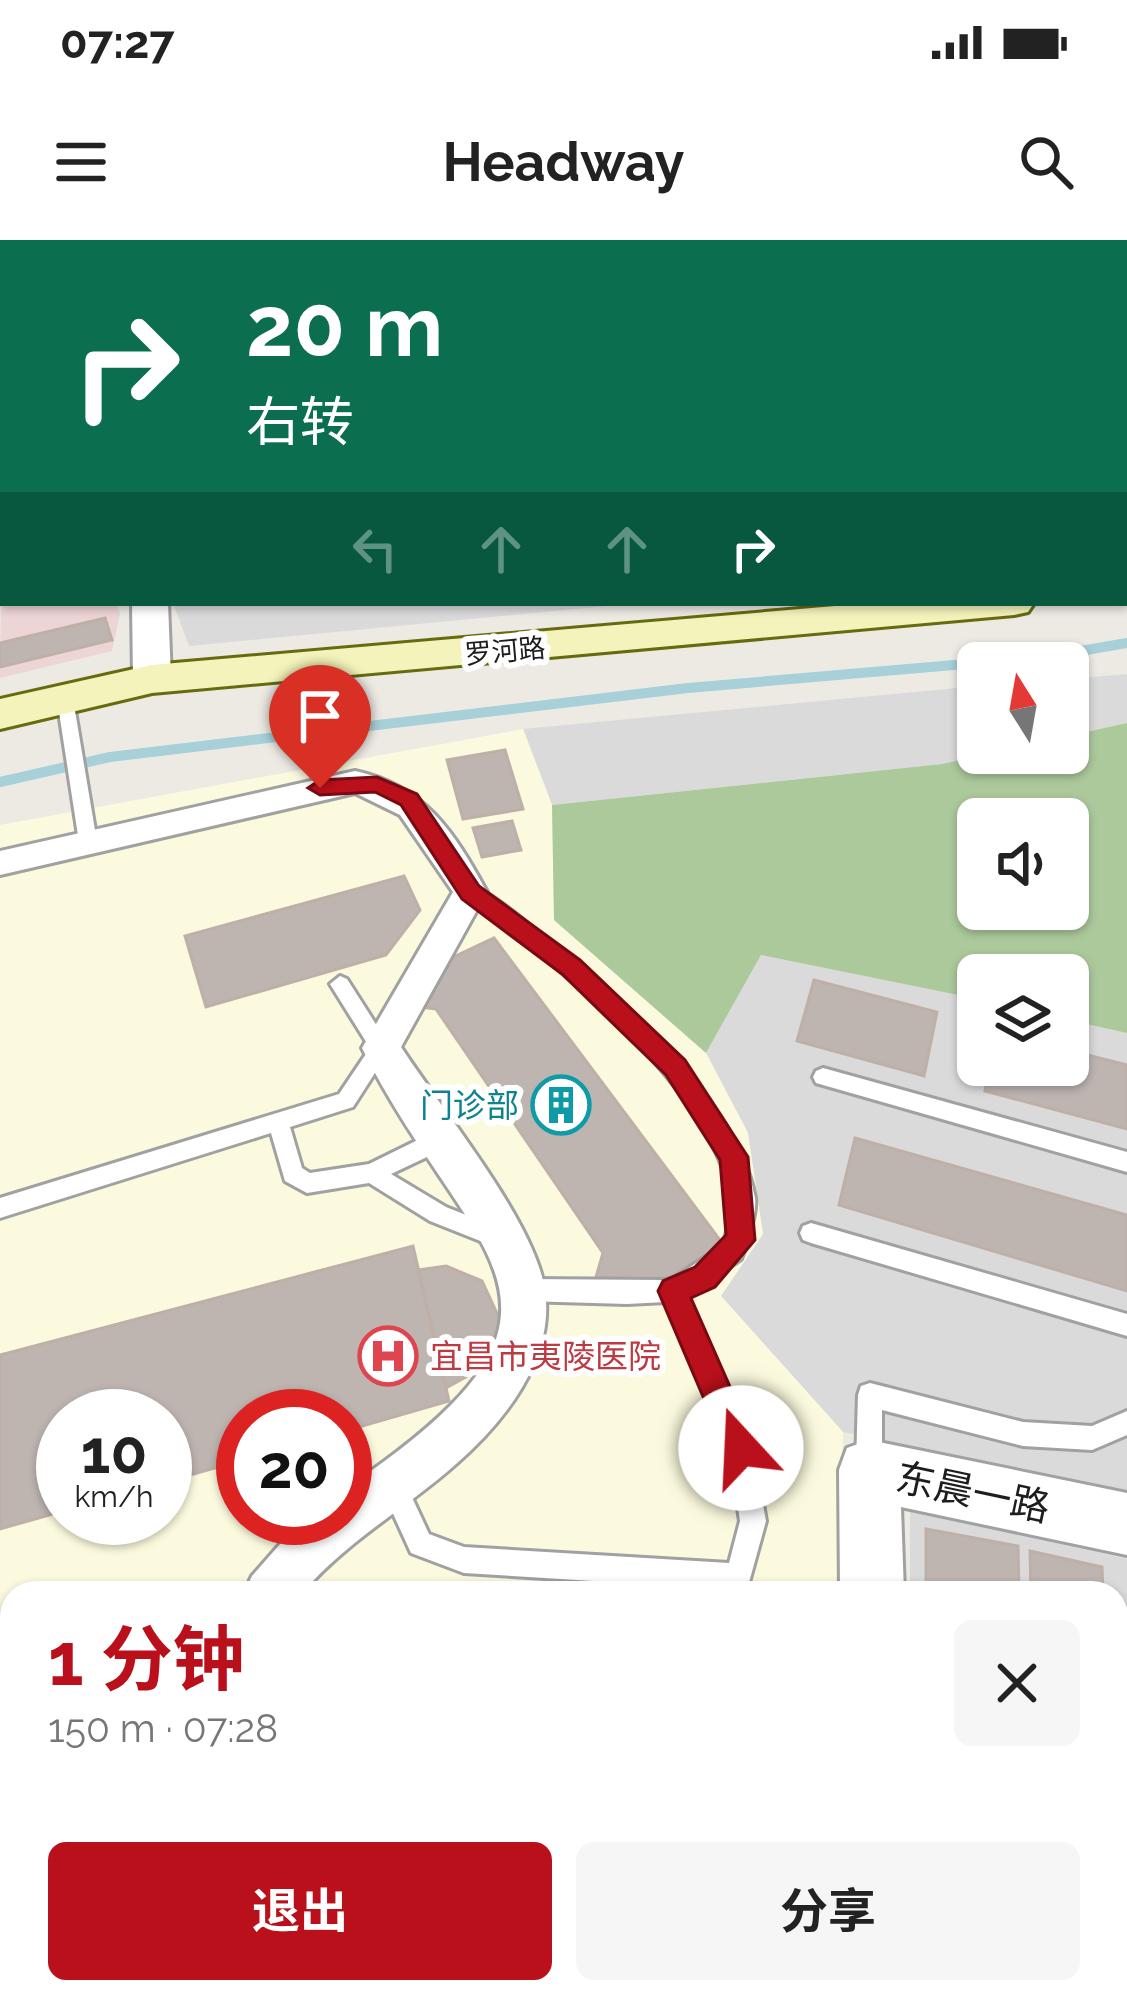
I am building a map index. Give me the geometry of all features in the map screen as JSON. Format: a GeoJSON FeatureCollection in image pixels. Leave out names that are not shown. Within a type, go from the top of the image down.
{"type":"FeatureCollection","features":[{"type":"Feature","properties":{"kind":"main road","name":"罗河路"},"geometry":{"type":"LineString","coordinates":[[0,696],[151,671],[824,606]]}},
{"type":"Feature","properties":{"kind":"main road","name":"罗河路"},"geometry":{"type":"LineString","coordinates":[[0,714],[151,671],[975,606]]}},
{"type":"Feature","properties":{"kind":"street"},"geometry":{"type":"LineString","coordinates":[[150,606],[151,671]]}},
{"type":"Feature","properties":{"kind":"street"},"geometry":{"type":"LineString","coordinates":[[0,863],[320,788],[377,784],[420,810],[470,892],[381,1048],[504,1241],[524,1290],[513,1352],[486,1404],[447,1444],[372,1498]]}},
{"type":"Feature","properties":{"kind":"street","name":"东晨一路"},"geometry":{"type":"LineString","coordinates":[[872,1581],[869,1470],[1127,1524]]}},
{"type":"Feature","properties":{"kind":"street"},"geometry":{"type":"LineString","coordinates":[[279,1581],[311,1545]]}},
{"type":"Feature","properties":{"kind":"lane"},"geometry":{"type":"LineString","coordinates":[[65,699],[88,842]]}},
{"type":"Feature","properties":{"kind":"lane"},"geometry":{"type":"LineString","coordinates":[[470,892],[571,967],[675,1067],[734,1157],[741,1240],[705,1277],[673,1291],[524,1290]]}},
{"type":"Feature","properties":{"kind":"lane"},"geometry":{"type":"LineString","coordinates":[[0,1208],[346,1101],[381,1048],[340,983]]}},
{"type":"Feature","properties":{"kind":"lane"},"geometry":{"type":"LineString","coordinates":[[823,1077],[1127,1162]]}},
{"type":"Feature","properties":{"kind":"lane"},"geometry":{"type":"LineString","coordinates":[[279,1124],[293,1174],[307,1183],[371,1173],[438,1141]]}},
{"type":"Feature","properties":{"kind":"lane"},"geometry":{"type":"LineString","coordinates":[[371,1173],[438,1214],[504,1241]]}},
{"type":"Feature","properties":{"kind":"lane"},"geometry":{"type":"LineString","coordinates":[[811,1232],[1127,1324]]}},
{"type":"Feature","properties":{"kind":"lane"},"geometry":{"type":"LineString","coordinates":[[392,1484],[419,1544],[464,1561],[739,1577],[753,1521],[741,1448],[673,1291]]}},
{"type":"Feature","properties":{"kind":"lane"},"geometry":{"type":"LineString","coordinates":[[869,1470],[870,1395],[1023,1434],[1092,1438],[1127,1423]]}},
{"type":"Feature","properties":{"kind":"shaded area"},"geometry":{"type":"Polygon","coordinates":[[[1,606],[117,606],[120,614],[112,651],[0,678],[1,606]]]}},
{"type":"Feature","properties":{"kind":"shaded area"},"geometry":{"type":"Polygon","coordinates":[[[174,606],[607,606],[189,646],[174,606]]]}},
{"type":"Feature","properties":{"kind":"shaded area"},"geometry":{"type":"Polygon","coordinates":[[[1127,674],[1127,723],[1089,731],[1089,677],[1127,674]]]}},
{"type":"Feature","properties":{"kind":"shaded area"},"geometry":{"type":"Polygon","coordinates":[[[957,688],[957,761],[552,805],[523,729],[957,688]]]}},
{"type":"Feature","properties":{"kind":"shaded area","name":"宜昌市夷陵医院"},"geometry":{"type":"Polygon","coordinates":[[[523,729],[552,805],[554,920],[706,1053],[748,1133],[763,1234],[721,1296],[843,1432],[839,1581],[0,1581],[0,825],[523,729]]]}},
{"type":"Feature","properties":{"kind":"shaded area"},"geometry":{"type":"Polygon","coordinates":[[[761,955],[957,995],[957,1086],[1089,1086],[1089,1025],[1127,1033],[1127,1491],[843,1432],[721,1296],[748,1133],[706,1053],[761,955]]]}},
{"type":"Feature","properties":{"kind":"shaded area"},"geometry":{"type":"Polygon","coordinates":[[[910,1509],[1127,1559],[1127,1581],[910,1581],[910,1509]]]}},
{"type":"Feature","properties":{"kind":"green space"},"geometry":{"type":"Polygon","coordinates":[[[1127,723],[1127,1033],[1089,1025],[1089,954],[957,954],[957,995],[761,955],[706,1053],[554,920],[552,805],[957,761],[957,774],[1089,774],[1089,731],[1127,723]]]}},
{"type":"Feature","properties":{"kind":"building"},"geometry":{"type":"Polygon","coordinates":[[[105,618],[112,640],[0,667],[0,643],[105,618]]]}},
{"type":"Feature","properties":{"kind":"building"},"geometry":{"type":"Polygon","coordinates":[[[505,750],[523,809],[463,819],[447,760],[505,750]]]}},
{"type":"Feature","properties":{"kind":"building"},"geometry":{"type":"Polygon","coordinates":[[[512,821],[521,850],[482,857],[473,828],[512,821]]]}},
{"type":"Feature","properties":{"kind":"building"},"geometry":{"type":"Polygon","coordinates":[[[404,876],[420,910],[386,955],[206,1007],[185,936],[404,876]]]}},
{"type":"Feature","properties":{"kind":"building","name":"门诊部"},"geometry":{"type":"Polygon","coordinates":[[[494,938],[723,1244],[665,1280],[596,1277],[603,1253],[436,1009],[413,1006],[441,963],[494,938]]]}},
{"type":"Feature","properties":{"kind":"building"},"geometry":{"type":"Polygon","coordinates":[[[814,980],[937,1012],[924,1076],[797,1041],[814,980]]]}},
{"type":"Feature","properties":{"kind":"building"},"geometry":{"type":"Polygon","coordinates":[[[1089,1055],[1127,1065],[1127,1129],[985,1091],[986,1086],[1089,1086],[1089,1055]]]}},
{"type":"Feature","properties":{"kind":"building"},"geometry":{"type":"Polygon","coordinates":[[[855,1138],[1127,1215],[1127,1291],[839,1205],[855,1138]]]}},
{"type":"Feature","properties":{"kind":"building"},"geometry":{"type":"Polygon","coordinates":[[[413,1246],[449,1401],[372,1423],[372,1389],[216,1389],[216,1468],[192,1474],[192,1389],[36,1389],[36,1519],[0,1529],[0,1355],[413,1246]]]}},
{"type":"Feature","properties":{"kind":"building"},"geometry":{"type":"Polygon","coordinates":[[[446,1266],[482,1281],[500,1320],[491,1353],[471,1374],[446,1388],[418,1270],[446,1266]]]}},
{"type":"Feature","properties":{"kind":"building"},"geometry":{"type":"Polygon","coordinates":[[[926,1529],[1018,1546],[1019,1581],[926,1581],[926,1529]]]}},
{"type":"Feature","properties":{"kind":"building"},"geometry":{"type":"Polygon","coordinates":[[[1030,1551],[1102,1567],[1103,1581],[1031,1581],[1030,1551]]]}},
{"type":"Feature","properties":{"kind":"waterway"},"geometry":{"type":"LineString","coordinates":[[0,782],[110,757],[688,688],[1046,657],[1127,643]]}},
{"type":"Feature","properties":{"kind":"place","name":"门诊部"},"geometry":{"type":"Point","coordinates":[561,1105]}},
{"type":"Feature","properties":{"kind":"place","name":"宜昌市夷陵医院"},"geometry":{"type":"Point","coordinates":[388,1356]}},
{"type":"Feature","properties":{"kind":"route"},"geometry":{"type":"LineString","coordinates":[[320,788],[377,784],[409,799],[470,892],[571,967],[675,1067],[734,1157],[742,1209],[741,1240],[727,1260],[705,1277],[673,1291],[733,1420],[741,1448]]}}]}
